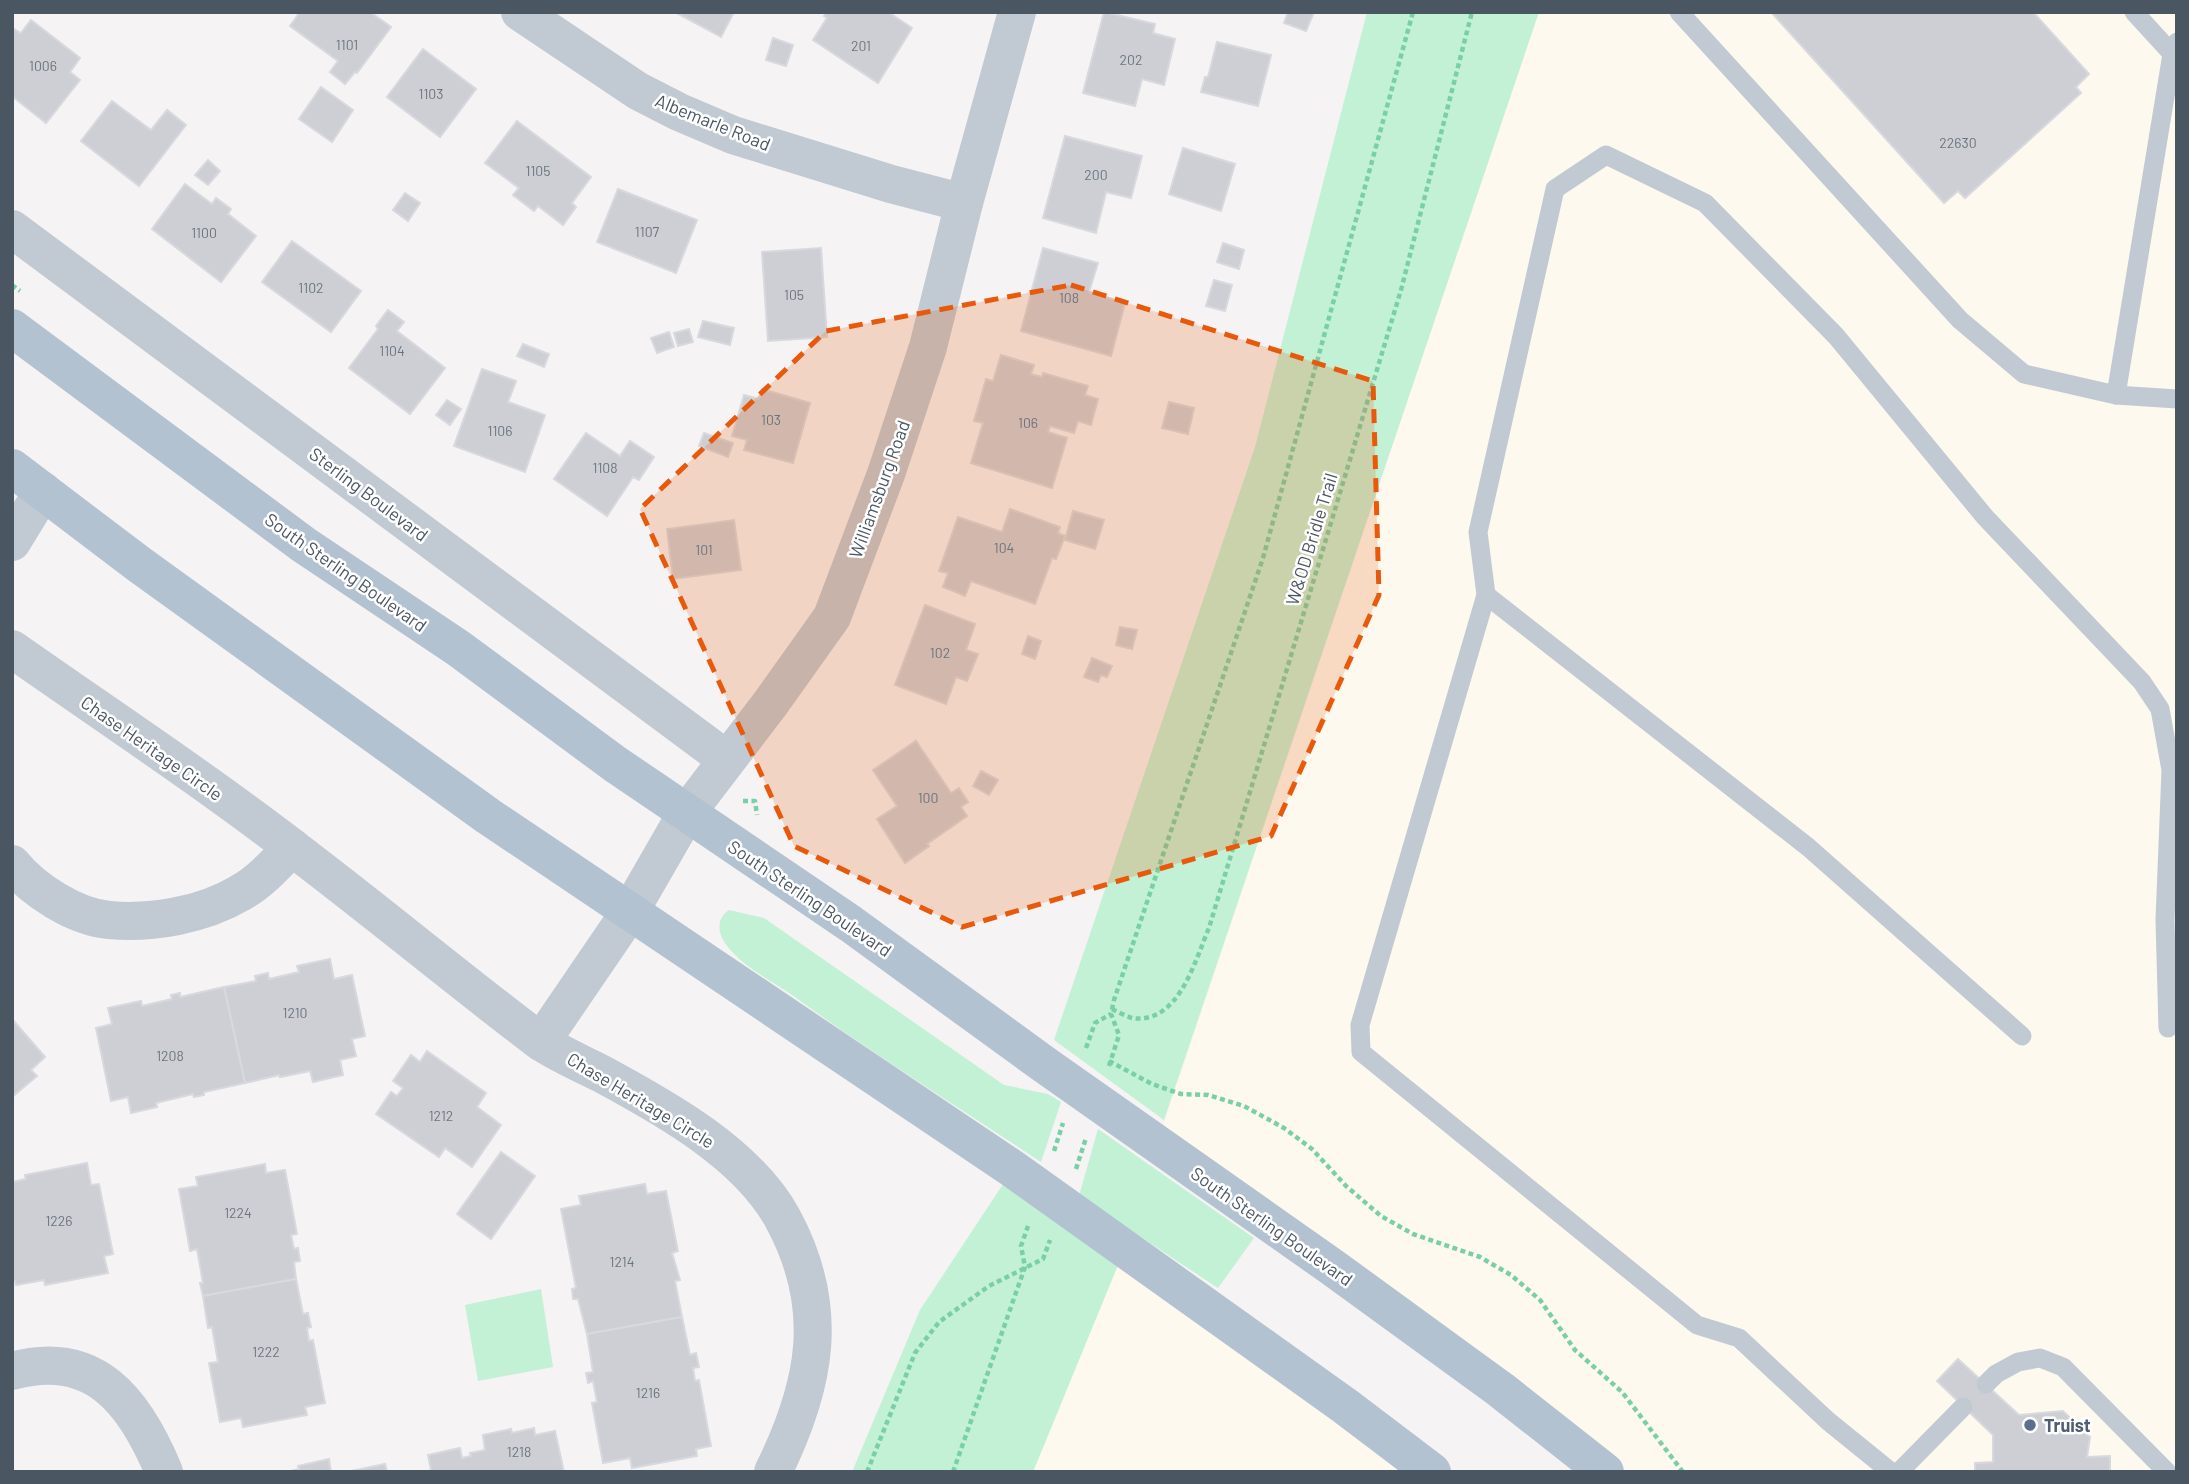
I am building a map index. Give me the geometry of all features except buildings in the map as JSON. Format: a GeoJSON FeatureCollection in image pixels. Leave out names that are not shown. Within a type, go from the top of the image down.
{"type":"FeatureCollection","features":[{"type":"Feature","properties":{"kind":"main road","name":"South Sterling Boulevard"},"geometry":{"type":"LineString","coordinates":[[12,328],[303,545],[458,648],[686,814],[851,924],[1089,1075],[1605,1472]]}},
{"type":"Feature","properties":{"kind":"main road"},"geometry":{"type":"LineString","coordinates":[[12,468],[151,573],[476,808],[629,913],[1047,1210],[1345,1406],[1432,1472]]}},
{"type":"Feature","properties":{"kind":"street","name":"Albemarle Road"},"geometry":{"type":"LineString","coordinates":[[520,12],[638,91],[733,135],[891,184],[964,202]]}},
{"type":"Feature","properties":{"kind":"street","name":"Williamsburg Road"},"geometry":{"type":"LineString","coordinates":[[629,913],[686,814],[832,617],[886,474],[928,347],[964,202],[1017,12]]}},
{"type":"Feature","properties":{"kind":"street","name":"Sterling Boulevard"},"geometry":{"type":"LineString","coordinates":[[12,229],[726,760]]}},
{"type":"Feature","properties":{"kind":"street"},"geometry":{"type":"LineString","coordinates":[[12,542],[43,491]]}},
{"type":"Feature","properties":{"kind":"street","name":"Chase Heritage Circle"},"geometry":{"type":"LineString","coordinates":[[12,649],[292,847],[541,1042],[632,1090],[724,1150],[759,1184],[782,1217],[797,1251],[808,1287],[812,1360],[805,1398],[791,1436],[773,1472]]}},
{"type":"Feature","properties":{"kind":"street"},"geometry":{"type":"LineString","coordinates":[[12,864],[44,894],[67,907],[107,920],[160,918],[210,907],[240,893],[266,874],[292,847]]}},
{"type":"Feature","properties":{"kind":"street"},"geometry":{"type":"LineString","coordinates":[[541,1042],[629,913]]}},
{"type":"Feature","properties":{"kind":"street"},"geometry":{"type":"LineString","coordinates":[[12,1371],[46,1364],[66,1366],[86,1372],[107,1385],[134,1415],[164,1472]]}},
{"type":"Feature","properties":{"kind":"lane"},"geometry":{"type":"LineString","coordinates":[[1679,12],[1960,320],[2024,374],[2116,395],[2177,400]]}},
{"type":"Feature","properties":{"kind":"lane"},"geometry":{"type":"LineString","coordinates":[[2116,395],[2175,51],[2134,12]]}},
{"type":"Feature","properties":{"kind":"lane"},"geometry":{"type":"LineString","coordinates":[[1891,1472],[1828,1421],[1739,1338],[1697,1325],[1361,1052],[1360,1026],[1486,595],[1478,533],[1555,189],[1606,155],[1705,202],[1836,337],[1985,517],[2142,682],[2160,709],[2171,770],[2165,920],[2168,1028]]}},
{"type":"Feature","properties":{"kind":"lane"},"geometry":{"type":"LineString","coordinates":[[1486,595],[1808,847],[2022,1036]]}},
{"type":"Feature","properties":{"kind":"lane"},"geometry":{"type":"LineString","coordinates":[[1986,1384],[1996,1374],[2018,1362],[2040,1358],[2063,1367],[2167,1472]]}},
{"type":"Feature","properties":{"kind":"lane"},"geometry":{"type":"LineString","coordinates":[[1899,1472],[1963,1407]]}},
{"type":"Feature","properties":{"kind":"path"},"geometry":{"type":"LineString","coordinates":[[867,1472],[915,1353],[939,1322],[989,1286],[1043,1259],[1047,1210],[1089,1075],[1095,1023],[1111,1011],[1263,558],[1413,12]]}},
{"type":"Feature","properties":{"kind":"path","name":"W&OD Bridle Trail"},"geometry":{"type":"LineString","coordinates":[[1111,1011],[1132,1018],[1146,1017],[1162,1010],[1180,995],[1212,919],[1401,290],[1472,12]]}},
{"type":"Feature","properties":{"kind":"path"},"geometry":{"type":"LineString","coordinates":[[743,801],[755,802],[758,820]]}},
{"type":"Feature","properties":{"kind":"path"},"geometry":{"type":"LineString","coordinates":[[953,1472],[1025,1267],[1021,1246],[1047,1210],[1089,1075],[1111,1061],[1119,1035],[1111,1011]]}},
{"type":"Feature","properties":{"kind":"path"},"geometry":{"type":"LineString","coordinates":[[1075,1044],[1089,1075]]}},
{"type":"Feature","properties":{"kind":"path"},"geometry":{"type":"LineString","coordinates":[[1089,1075],[1111,1061]]}},
{"type":"Feature","properties":{"kind":"path"},"geometry":{"type":"LineString","coordinates":[[1111,1061],[1152,1084],[1181,1094],[1208,1095],[1244,1107],[1284,1128],[1312,1149],[1346,1186],[1381,1216],[1413,1234],[1480,1257],[1511,1275],[1540,1300],[1575,1350],[1622,1392],[1683,1472]]}},
{"type":"Feature","properties":{"kind":"highlighted area"},"geometry":{"type":"Polygon","coordinates":[[[1071,285],[1373,381],[1379,595],[1271,836],[962,927],[794,846],[640,509],[826,331],[1071,285]]]}},
{"type":"Feature","properties":{"kind":"shaded area"},"geometry":{"type":"Polygon","coordinates":[[[1539,12],[2177,12],[2177,1472],[1605,1472],[1157,1144],[1539,12]]]}},
{"type":"Feature","properties":{"kind":"shaded area"},"geometry":{"type":"Polygon","coordinates":[[[1125,1248],[1432,1472],[1033,1472],[1125,1248]]]}},
{"type":"Feature","properties":{"kind":"green space"},"geometry":{"type":"Polygon","coordinates":[[[1367,12],[1539,12],[1164,1120],[1054,1040],[1255,447],[1367,12]]]}},
{"type":"Feature","properties":{"kind":"green space"},"geometry":{"type":"Polygon","coordinates":[[[729,910],[764,918],[1004,1085],[1048,1094],[1061,1102],[1041,1162],[747,965],[731,951],[721,934],[720,921],[729,910]]]}},
{"type":"Feature","properties":{"kind":"green space"},"geometry":{"type":"Polygon","coordinates":[[[1098,1129],[1254,1238],[1218,1288],[1079,1196],[1098,1129]]]}},
{"type":"Feature","properties":{"kind":"green space"},"geometry":{"type":"Polygon","coordinates":[[[1013,1169],[1125,1248],[1033,1472],[852,1472],[920,1310],[1013,1169]]]}},
{"type":"Feature","properties":{"kind":"green space"},"geometry":{"type":"Polygon","coordinates":[[[541,1289],[553,1367],[478,1381],[465,1305],[541,1289]]]}},
{"type":"Feature","properties":{"kind":"place","name":"Truist"},"geometry":{"type":"Point","coordinates":[2030,1425]}}]}
